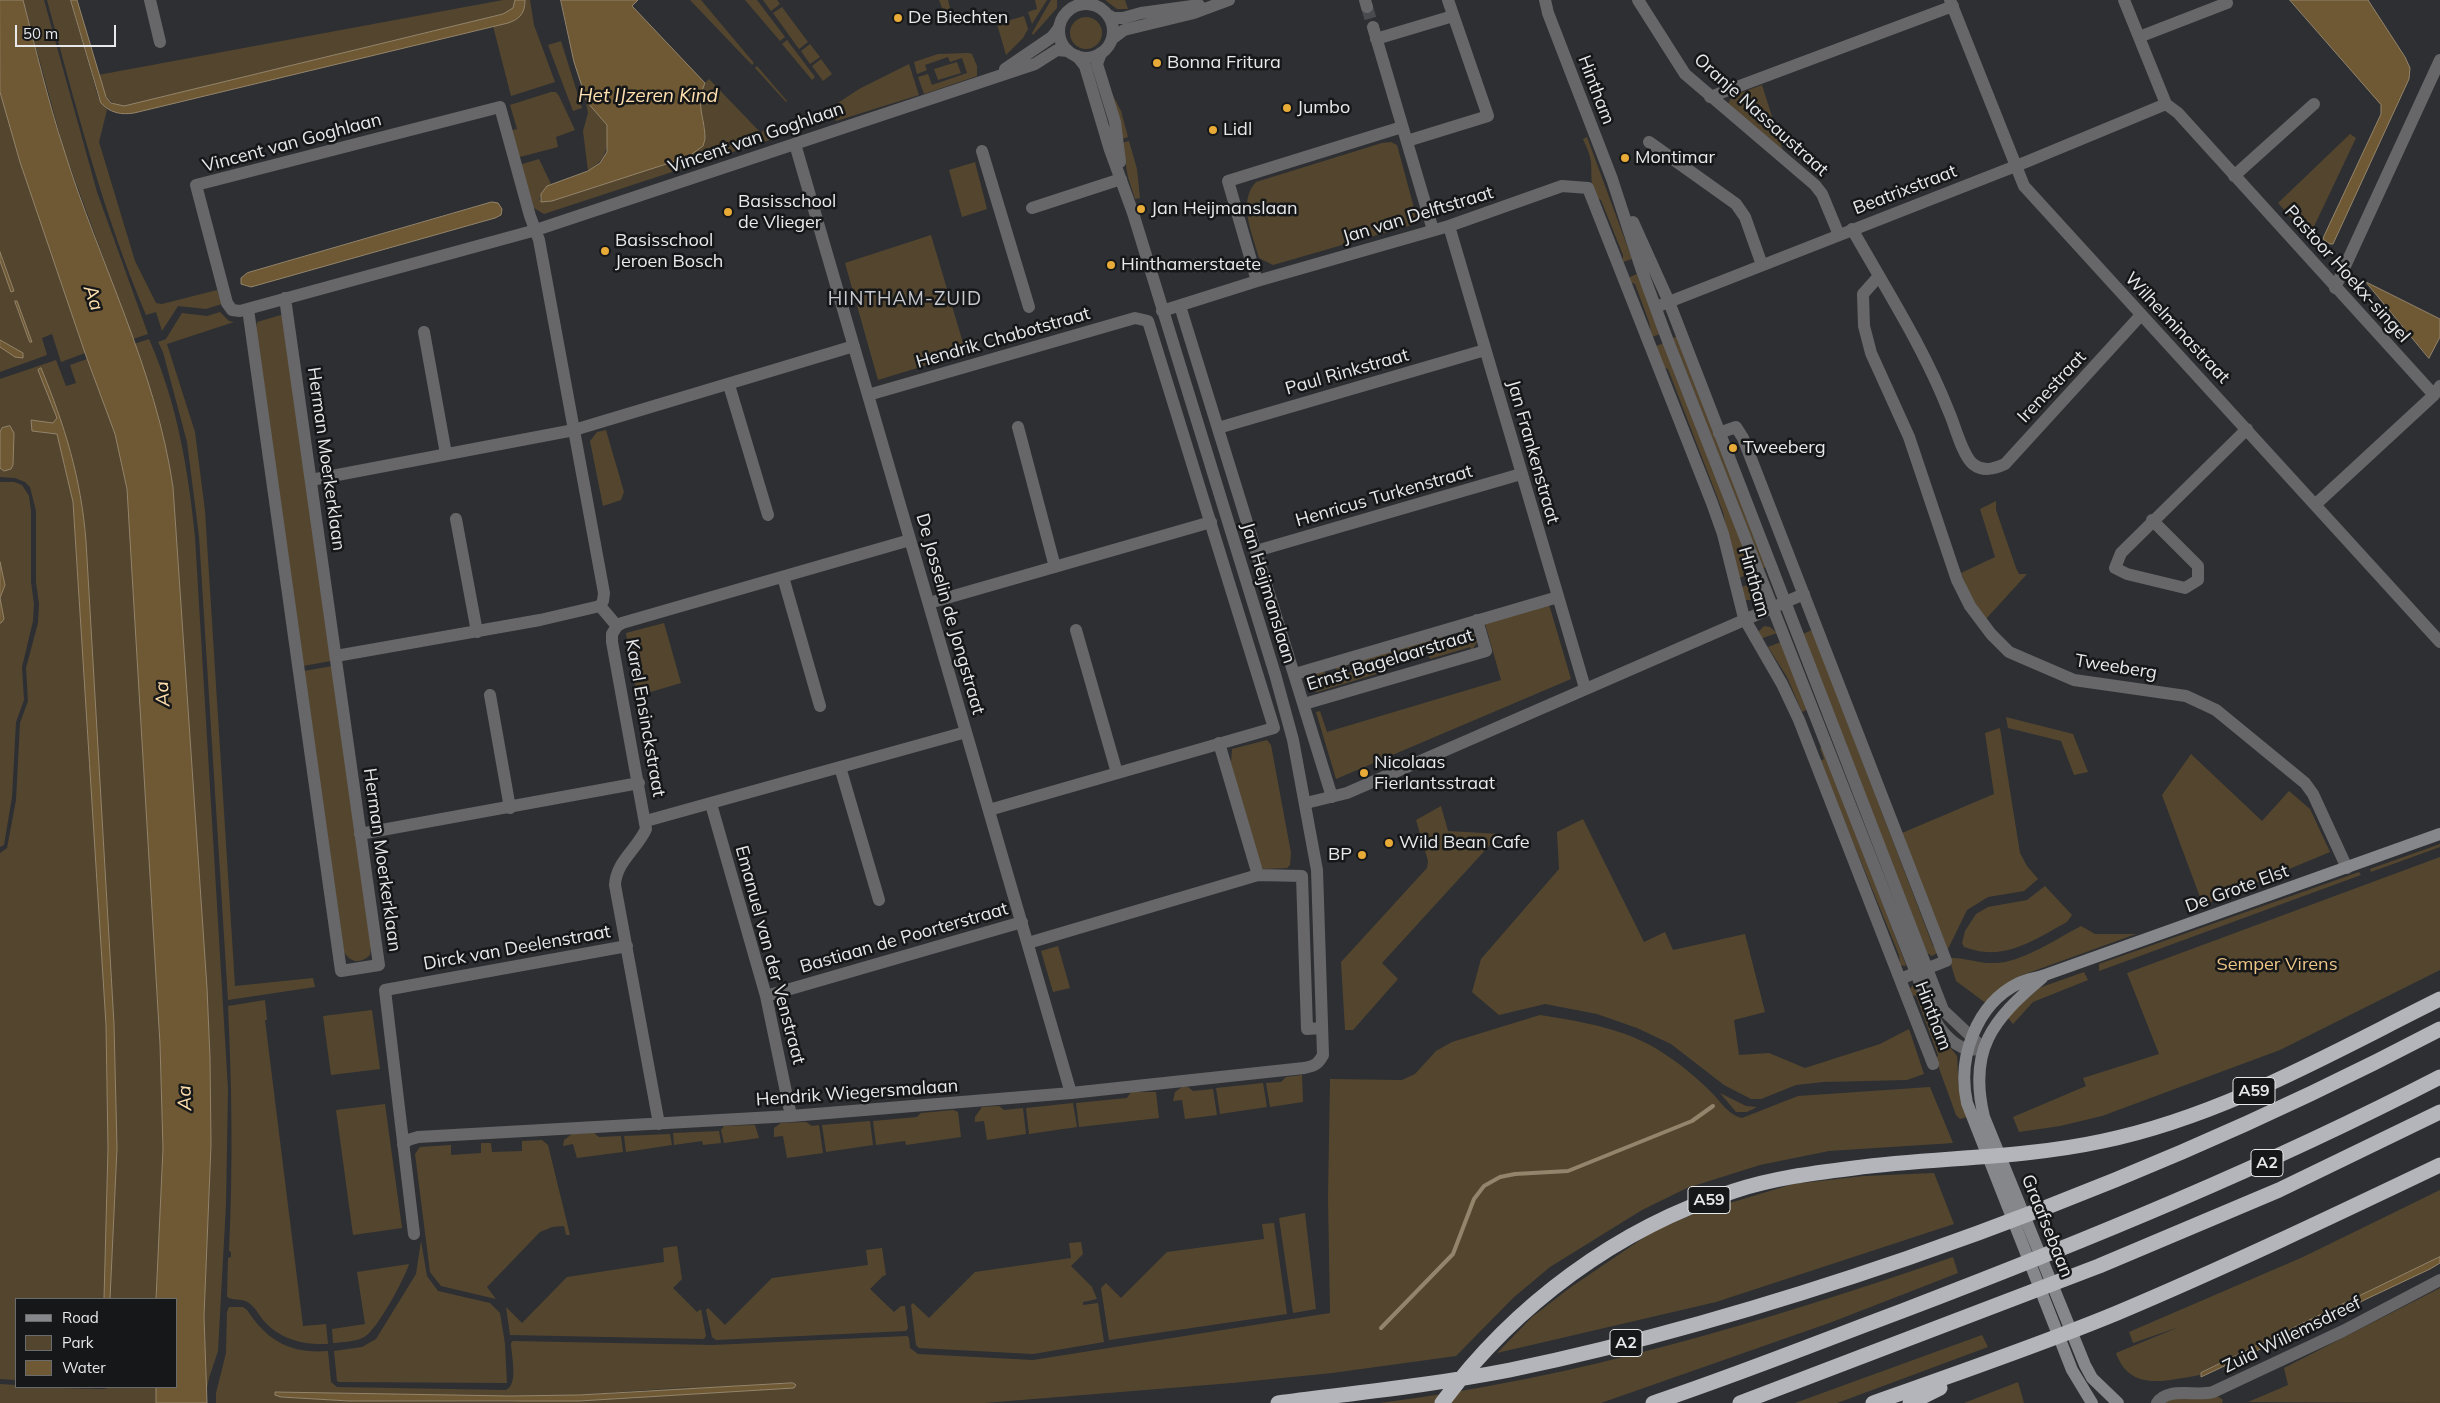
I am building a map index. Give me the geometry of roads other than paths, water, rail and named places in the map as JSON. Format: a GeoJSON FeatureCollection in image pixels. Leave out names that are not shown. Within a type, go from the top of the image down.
{"type":"FeatureCollection","features":[{"type":"Feature","properties":{"kind":"highway","name":"A59"},"geometry":{"type":"LineString","coordinates":[[1442,1403],[1482,1354],[1517,1319],[1562,1280],[1603,1252],[1649,1226],[1717,1197],[1791,1177],[1858,1167],[1934,1162],[2056,1150],[2105,1141],[2173,1121],[2250,1094],[2440,999]]}},
{"type":"Feature","properties":{"kind":"highway","name":"A2"},"geometry":{"type":"LineString","coordinates":[[1278,1403],[1420,1385],[1574,1356],[1723,1318],[1818,1289],[1963,1239],[2073,1198],[2258,1119],[2440,1029]]}},
{"type":"Feature","properties":{"kind":"highway","name":"A2"},"geometry":{"type":"LineString","coordinates":[[1653,1403],[1742,1373],[2089,1239],[2270,1161],[2440,1077]]}},
{"type":"Feature","properties":{"kind":"highway","name":"A2"},"geometry":{"type":"LineString","coordinates":[[1740,1403],[1991,1309],[2099,1266],[2279,1190],[2440,1112]]}},
{"type":"Feature","properties":{"kind":"highway"},"geometry":{"type":"LineString","coordinates":[[1873,1403],[2009,1355],[2117,1313],[2293,1235],[2440,1165]]}},
{"type":"Feature","properties":{"kind":"highway"},"geometry":{"type":"LineString","coordinates":[[1910,1403],[2009,1355]]}},
{"type":"Feature","properties":{"kind":"main road","name":"De Grote Elst"},"geometry":{"type":"LineString","coordinates":[[1967,1049],[1972,1035],[1986,1012],[2005,992],[2020,982],[2045,975],[2440,834]]}},
{"type":"Feature","properties":{"kind":"main road","name":"De Grote Elst"},"geometry":{"type":"LineString","coordinates":[[1983,1049],[1998,1020],[2045,975]]}},
{"type":"Feature","properties":{"kind":"main road","name":"Graafsebaan"},"geometry":{"type":"LineString","coordinates":[[1967,1049],[1963,1081],[1973,1121],[2072,1370],[2092,1403]]}},
{"type":"Feature","properties":{"kind":"main road","name":"Graafsebaan"},"geometry":{"type":"LineString","coordinates":[[1983,1049],[1978,1076],[1984,1117],[2085,1366],[2092,1378],[2118,1403]]}},
{"type":"Feature","properties":{"kind":"street"},"geometry":{"type":"LineString","coordinates":[[150,0],[160,42]]}},
{"type":"Feature","properties":{"kind":"street"},"geometry":{"type":"LineString","coordinates":[[1068,0],[1068,8],[1059,28],[1063,44],[1073,53],[1089,57],[1105,50],[1112,39],[1124,30],[1194,13],[1227,0]]}},
{"type":"Feature","properties":{"kind":"street"},"geometry":{"type":"LineString","coordinates":[[1066,13],[1076,6],[1088,2],[1108,16],[1123,18],[1141,13],[1227,0]]}},
{"type":"Feature","properties":{"kind":"street"},"geometry":{"type":"LineString","coordinates":[[1407,142],[1488,116],[1448,0]]}},
{"type":"Feature","properties":{"kind":"street","name":"Hintham"},"geometry":{"type":"LineString","coordinates":[[1540,0],[1548,13]]}},
{"type":"Feature","properties":{"kind":"street","name":"Hintham"},"geometry":{"type":"LineString","coordinates":[[1545,0],[1548,13],[1612,179],[1641,268],[1656,307],[1773,607],[1921,971],[1943,1010],[1953,1021],[1972,1035],[1983,1049]]}},
{"type":"Feature","properties":{"kind":"street","name":"Oranje Nassaustraat"},"geometry":{"type":"LineString","coordinates":[[1638,0],[1685,74],[1822,194],[1839,235]]}},
{"type":"Feature","properties":{"kind":"street","name":"Pastoor Hoekx-singel"},"geometry":{"type":"LineString","coordinates":[[2124,0],[2166,104],[2178,113],[2335,288],[2437,391]]}},
{"type":"Feature","properties":{"kind":"street"},"geometry":{"type":"LineString","coordinates":[[1710,97],[1951,3]]}},
{"type":"Feature","properties":{"kind":"street","name":"Wilhelminastraat"},"geometry":{"type":"LineString","coordinates":[[1951,3],[2024,186],[2247,428],[2440,642]]}},
{"type":"Feature","properties":{"kind":"street"},"geometry":{"type":"LineString","coordinates":[[2139,37],[2227,3]]}},
{"type":"Feature","properties":{"kind":"street"},"geometry":{"type":"LineString","coordinates":[[1108,16],[1113,28],[1112,39]]}},
{"type":"Feature","properties":{"kind":"street"},"geometry":{"type":"LineString","coordinates":[[1433,230],[1374,33],[1453,16]]}},
{"type":"Feature","properties":{"kind":"street","name":"Vincent van Goghlaan"},"geometry":{"type":"LineString","coordinates":[[988,80],[1052,37],[1059,28]]}},
{"type":"Feature","properties":{"kind":"street","name":"Vincent van Goghlaan"},"geometry":{"type":"LineString","coordinates":[[536,230],[530,216],[500,107],[196,186],[227,303],[232,310],[248,309],[536,230],[1035,64],[1057,50],[1073,53]]}},
{"type":"Feature","properties":{"kind":"street","name":"Jan Heijmanslaan"},"geometry":{"type":"LineString","coordinates":[[1073,53],[1085,66],[1275,674],[1293,740],[1306,803],[1316,870],[1323,1054],[1314,1066]]}},
{"type":"Feature","properties":{"kind":"street","name":"Jan Heijmanslaan"},"geometry":{"type":"LineString","coordinates":[[1101,53],[1097,64],[1115,122],[1121,179]]}},
{"type":"Feature","properties":{"kind":"street"},"geometry":{"type":"LineString","coordinates":[[2335,288],[2440,60]]}},
{"type":"Feature","properties":{"kind":"street","name":"Beatrixstraat"},"geometry":{"type":"LineString","coordinates":[[1656,307],[2015,166],[2166,104]]}},
{"type":"Feature","properties":{"kind":"street"},"geometry":{"type":"LineString","coordinates":[[2234,176],[2314,104]]}},
{"type":"Feature","properties":{"kind":"street"},"geometry":{"type":"LineString","coordinates":[[1257,281],[1228,181],[1402,127]]}},
{"type":"Feature","properties":{"kind":"street"},"geometry":{"type":"LineString","coordinates":[[1649,142],[1736,204],[1745,217],[1762,266]]}},
{"type":"Feature","properties":{"kind":"street","name":"De Josselin de Jongstraat"},"geometry":{"type":"LineString","coordinates":[[795,144],[1072,1093]]}},
{"type":"Feature","properties":{"kind":"street","name":"Hendrik Chabotstraat"},"geometry":{"type":"LineString","coordinates":[[982,152],[1029,307]]}},
{"type":"Feature","properties":{"kind":"street"},"geometry":{"type":"LineString","coordinates":[[1032,208],[1121,179]]}},
{"type":"Feature","properties":{"kind":"street","name":"Hintham"},"geometry":{"type":"LineString","coordinates":[[1612,179],[1669,302],[1785,602],[1921,971],[1938,1026],[1951,1039],[1967,1049],[1983,1049]]}},
{"type":"Feature","properties":{"kind":"street","name":"Jan van Delftstraat"},"geometry":{"type":"LineString","coordinates":[[1162,311],[1257,281],[1449,226],[1562,186],[1588,188]]}},
{"type":"Feature","properties":{"kind":"street","name":"Hintham"},"geometry":{"type":"LineString","coordinates":[[1588,188],[1712,503],[1723,534],[1734,587],[1744,618],[1782,684],[1799,720],[1933,1064]]}},
{"type":"Feature","properties":{"kind":"street","name":"Jan Frankenstraat"},"geometry":{"type":"LineString","coordinates":[[1449,226],[1585,688]]}},
{"type":"Feature","properties":{"kind":"street"},"geometry":{"type":"LineString","coordinates":[[1852,229],[1879,276]]}},
{"type":"Feature","properties":{"kind":"street"},"geometry":{"type":"LineString","coordinates":[[336,656],[477,632],[600,606],[604,601],[536,230]]}},
{"type":"Feature","properties":{"kind":"street","name":"Irenestraat"},"geometry":{"type":"LineString","coordinates":[[1879,276],[1927,364],[1949,410],[1966,455],[1972,464],[1981,468],[1989,469],[2005,464],[2142,316]]}},
{"type":"Feature","properties":{"kind":"street","name":"Tweeberg"},"geometry":{"type":"LineString","coordinates":[[1879,276],[1862,294],[1864,326],[1871,354],[1909,437],[1957,580],[1978,619],[2009,652],[2047,670],[2074,680],[2100,685],[2186,696],[2216,710],[2305,784],[2313,794],[2347,868]]}},
{"type":"Feature","properties":{"kind":"street","name":"Herman Moerkerklaan"},"geometry":{"type":"LineString","coordinates":[[248,309],[340,971],[379,965],[285,298]]}},
{"type":"Feature","properties":{"kind":"street","name":"Jan Heijmanslaan"},"geometry":{"type":"LineString","coordinates":[[1180,306],[1332,797]]}},
{"type":"Feature","properties":{"kind":"street","name":"Hendrik Chabotstraat"},"geometry":{"type":"LineString","coordinates":[[868,395],[1135,318],[1148,321]]}},
{"type":"Feature","properties":{"kind":"street","name":"Jan Heijmanslaan"},"geometry":{"type":"LineString","coordinates":[[1148,321],[1274,728],[1220,743]]}},
{"type":"Feature","properties":{"kind":"street"},"geometry":{"type":"LineString","coordinates":[[424,332],[446,454]]}},
{"type":"Feature","properties":{"kind":"street"},"geometry":{"type":"LineString","coordinates":[[311,480],[574,430],[854,346]]}},
{"type":"Feature","properties":{"kind":"street","name":"Paul Rinkstraat"},"geometry":{"type":"LineString","coordinates":[[1218,428],[1485,350]]}},
{"type":"Feature","properties":{"kind":"street"},"geometry":{"type":"LineString","coordinates":[[729,385],[768,515]]}},
{"type":"Feature","properties":{"kind":"street"},"geometry":{"type":"LineString","coordinates":[[2316,504],[2437,391]]}},
{"type":"Feature","properties":{"kind":"street"},"geometry":{"type":"LineString","coordinates":[[1018,427],[1056,567]]}},
{"type":"Feature","properties":{"kind":"street","name":"Hintham"},"geometry":{"type":"LineString","coordinates":[[1719,434],[1736,427],[1743,438],[1946,961],[1900,979]]}},
{"type":"Feature","properties":{"kind":"street"},"geometry":{"type":"LineString","coordinates":[[2152,520],[2198,566],[2198,580],[2185,588],[2127,574],[2115,568],[2121,553],[2152,520],[2247,428]]}},
{"type":"Feature","properties":{"kind":"street","name":"Henricus Turkenstraat"},"geometry":{"type":"LineString","coordinates":[[1256,551],[1521,474]]}},
{"type":"Feature","properties":{"kind":"street"},"geometry":{"type":"LineString","coordinates":[[456,519],[477,632]]}},
{"type":"Feature","properties":{"kind":"street"},"geometry":{"type":"LineString","coordinates":[[929,603],[1211,522]]}},
{"type":"Feature","properties":{"kind":"street"},"geometry":{"type":"LineString","coordinates":[[616,626],[622,622],[910,540]]}},
{"type":"Feature","properties":{"kind":"street"},"geometry":{"type":"LineString","coordinates":[[783,576],[820,706]]}},
{"type":"Feature","properties":{"kind":"street","name":"Hintham"},"geometry":{"type":"LineString","coordinates":[[1773,607],[1804,594]]}},
{"type":"Feature","properties":{"kind":"street","name":"Ernst Bagelaarstraat"},"geometry":{"type":"LineString","coordinates":[[1295,674],[1558,597]]}},
{"type":"Feature","properties":{"kind":"street","name":"Karel Ensinckstraat"},"geometry":{"type":"LineString","coordinates":[[600,606],[616,626],[612,634],[612,642],[646,821],[643,835],[616,875],[615,885],[659,1124]]}},
{"type":"Feature","properties":{"kind":"street"},"geometry":{"type":"LineString","coordinates":[[1306,803],[1347,793],[1744,618],[1773,607]]}},
{"type":"Feature","properties":{"kind":"street","name":"Ernst Bagelaarstraat"},"geometry":{"type":"LineString","coordinates":[[1304,704],[1486,651],[1477,620]]}},
{"type":"Feature","properties":{"kind":"street"},"geometry":{"type":"LineString","coordinates":[[1076,630],[1117,773]]}},
{"type":"Feature","properties":{"kind":"street"},"geometry":{"type":"LineString","coordinates":[[490,695],[510,808]]}},
{"type":"Feature","properties":{"kind":"street"},"geometry":{"type":"LineString","coordinates":[[646,821],[966,732]]}},
{"type":"Feature","properties":{"kind":"street"},"geometry":{"type":"LineString","coordinates":[[989,810],[1220,743],[1258,875]]}},
{"type":"Feature","properties":{"kind":"street"},"geometry":{"type":"LineString","coordinates":[[840,767],[879,900]]}},
{"type":"Feature","properties":{"kind":"street"},"geometry":{"type":"LineString","coordinates":[[360,834],[639,783]]}},
{"type":"Feature","properties":{"kind":"street","name":"Emanuel van der Venstraat"},"geometry":{"type":"LineString","coordinates":[[712,804],[766,996],[791,1116]]}},
{"type":"Feature","properties":{"kind":"street"},"geometry":{"type":"LineString","coordinates":[[1028,943],[1258,875],[1302,876],[1307,1029],[1322,1028]]}},
{"type":"Feature","properties":{"kind":"street","name":"Bastiaan de Poorterstraat"},"geometry":{"type":"LineString","coordinates":[[766,996],[1022,922]]}},
{"type":"Feature","properties":{"kind":"street","name":"Dirck van Deelenstraat"},"geometry":{"type":"LineString","coordinates":[[403,1145],[385,990],[627,946]]}},
{"type":"Feature","properties":{"kind":"street","name":"Hendrik Wiegersmalaan"},"geometry":{"type":"LineString","coordinates":[[403,1145],[408,1140],[418,1137],[791,1116],[1072,1093],[1314,1066]]}},
{"type":"Feature","properties":{"kind":"street"},"geometry":{"type":"LineString","coordinates":[[403,1145],[414,1234]]}},
{"type":"Feature","properties":{"kind":"street","name":"Zuid Willemsdreef"},"geometry":{"type":"LineString","coordinates":[[2157,1403],[2168,1394],[2202,1395],[2213,1392],[2343,1331],[2440,1280]]}},
{"type":"Feature","properties":{"kind":"water","name":"Aa"},"geometry":{"type":"Polygon","coordinates":[[[0,0],[23,0],[47,94],[64,150],[154,401],[173,487],[207,988],[210,1058],[211,1145],[204,1316],[207,1403],[156,1403],[156,1388],[178,1388],[178,1298],[156,1298],[163,1149],[160,1044],[127,489],[115,434],[85,353],[20,162],[0,92],[0,0]]]}},
{"type":"Feature","properties":{"kind":"water"},"geometry":{"type":"Polygon","coordinates":[[[71,0],[77,0],[106,97],[111,103],[124,106],[503,14],[513,8],[515,0],[525,0],[521,15],[516,20],[508,23],[125,114],[112,111],[101,103],[71,0]]]}},
{"type":"Feature","properties":{"kind":"water","name":"Het IJzeren Kind"},"geometry":{"type":"Polygon","coordinates":[[[561,0],[638,0],[632,6],[705,83],[701,98],[701,111],[705,131],[703,146],[688,157],[552,201],[541,202],[541,194],[547,186],[588,171],[600,163],[607,152],[607,125],[587,102],[574,62],[561,0]]]}},
{"type":"Feature","properties":{"kind":"water"},"geometry":{"type":"Polygon","coordinates":[[[2290,0],[2368,0],[2405,57],[2410,68],[2409,79],[2333,244],[2323,239],[2324,236],[2381,114],[2381,105],[2290,0]]]}},
{"type":"Feature","properties":{"kind":"water"},"geometry":{"type":"Polygon","coordinates":[[[492,202],[498,203],[502,209],[501,215],[495,218],[251,287],[241,284],[241,278],[247,273],[492,202]]]}},
{"type":"Feature","properties":{"kind":"water"},"geometry":{"type":"Polygon","coordinates":[[[0,252],[14,291],[11,292],[0,261],[0,252]]]}},
{"type":"Feature","properties":{"kind":"water"},"geometry":{"type":"Polygon","coordinates":[[[2366,282],[2440,319],[2440,337],[2429,358],[2366,282]]]}},
{"type":"Feature","properties":{"kind":"water"},"geometry":{"type":"Polygon","coordinates":[[[15,301],[17,301],[32,342],[30,342],[15,301]]]}},
{"type":"Feature","properties":{"kind":"water"},"geometry":{"type":"Polygon","coordinates":[[[0,340],[23,353],[23,358],[15,357],[0,347],[0,340]]]}},
{"type":"Feature","properties":{"kind":"water"},"geometry":{"type":"Polygon","coordinates":[[[41,368],[71,453],[84,518],[86,541],[114,1024],[117,1148],[110,1298],[104,1298],[108,1148],[106,1025],[73,502],[57,434],[32,431],[31,420],[53,423],[57,418],[38,370],[41,368]]]}},
{"type":"Feature","properties":{"kind":"water"},"geometry":{"type":"Polygon","coordinates":[[[10,426],[14,433],[13,465],[11,469],[4,471],[0,468],[0,432],[2,428],[10,426]]]}},
{"type":"Feature","properties":{"kind":"water"},"geometry":{"type":"Polygon","coordinates":[[[0,562],[5,585],[0,598],[0,562]]]}},
{"type":"Feature","properties":{"kind":"water"},"geometry":{"type":"Polygon","coordinates":[[[0,598],[4,619],[1,623],[0,623],[0,598]]]}},
{"type":"Feature","properties":{"kind":"water"},"geometry":{"type":"Polygon","coordinates":[[[2440,1257],[2440,1263],[2430,1269],[2201,1377],[2201,1373],[2440,1257]]]}},
{"type":"Feature","properties":{"kind":"water"},"geometry":{"type":"Polygon","coordinates":[[[793,1383],[796,1385],[794,1388],[579,1401],[349,1401],[281,1397],[275,1395],[275,1392],[510,1396],[579,1395],[793,1383]]]}},
{"type":"Feature","properties":{"kind":"waterway"},"geometry":{"type":"LineString","coordinates":[[1381,1328],[1453,1254],[1474,1199],[1484,1186],[1500,1177],[1515,1174],[1568,1171],[1692,1121],[1713,1106]]}},
{"type":"Feature","properties":{"kind":"tunnel"},"geometry":{"type":"LineString","coordinates":[[1367,7],[1373,27]]}},
{"type":"Feature","properties":{"kind":"place","name":"De Biechten"},"geometry":{"type":"Point","coordinates":[898,18]}},
{"type":"Feature","properties":{"kind":"place","name":"Bonna Fritura"},"geometry":{"type":"Point","coordinates":[1157,63]}},
{"type":"Feature","properties":{"kind":"place","name":"Jumbo"},"geometry":{"type":"Point","coordinates":[1287,108]}},
{"type":"Feature","properties":{"kind":"place","name":"Lidl"},"geometry":{"type":"Point","coordinates":[1213,130]}},
{"type":"Feature","properties":{"kind":"place","name":"Montimar"},"geometry":{"type":"Point","coordinates":[1625,158]}},
{"type":"Feature","properties":{"kind":"place","name":"Jan Heijmanslaan"},"geometry":{"type":"Point","coordinates":[1141,209]}},
{"type":"Feature","properties":{"kind":"place","name":"Basisschool de Vlieger"},"geometry":{"type":"Point","coordinates":[728,212]}},
{"type":"Feature","properties":{"kind":"place","name":"Basisschool Jeroen Bosch"},"geometry":{"type":"Point","coordinates":[605,251]}},
{"type":"Feature","properties":{"kind":"place","name":"Hinthamerstaete"},"geometry":{"type":"Point","coordinates":[1111,265]}},
{"type":"Feature","properties":{"kind":"place","name":"Tweeberg"},"geometry":{"type":"Point","coordinates":[1733,448]}},
{"type":"Feature","properties":{"kind":"place","name":"Nicolaas Fierlantsstraat"},"geometry":{"type":"Point","coordinates":[1364,773]}},
{"type":"Feature","properties":{"kind":"place","name":"Wild Bean Cafe"},"geometry":{"type":"Point","coordinates":[1389,843]}},
{"type":"Feature","properties":{"kind":"place","name":"BP"},"geometry":{"type":"Point","coordinates":[1362,855]}},
{"type":"Feature","properties":{"kind":"district","name":"HINTHAM-ZUID"},"geometry":{"type":"Point","coordinates":[905,299]}},
{"type":"Feature","properties":{"kind":"park label","name":"Semper Virens"},"geometry":{"type":"Point","coordinates":[2277,965]}}]}
